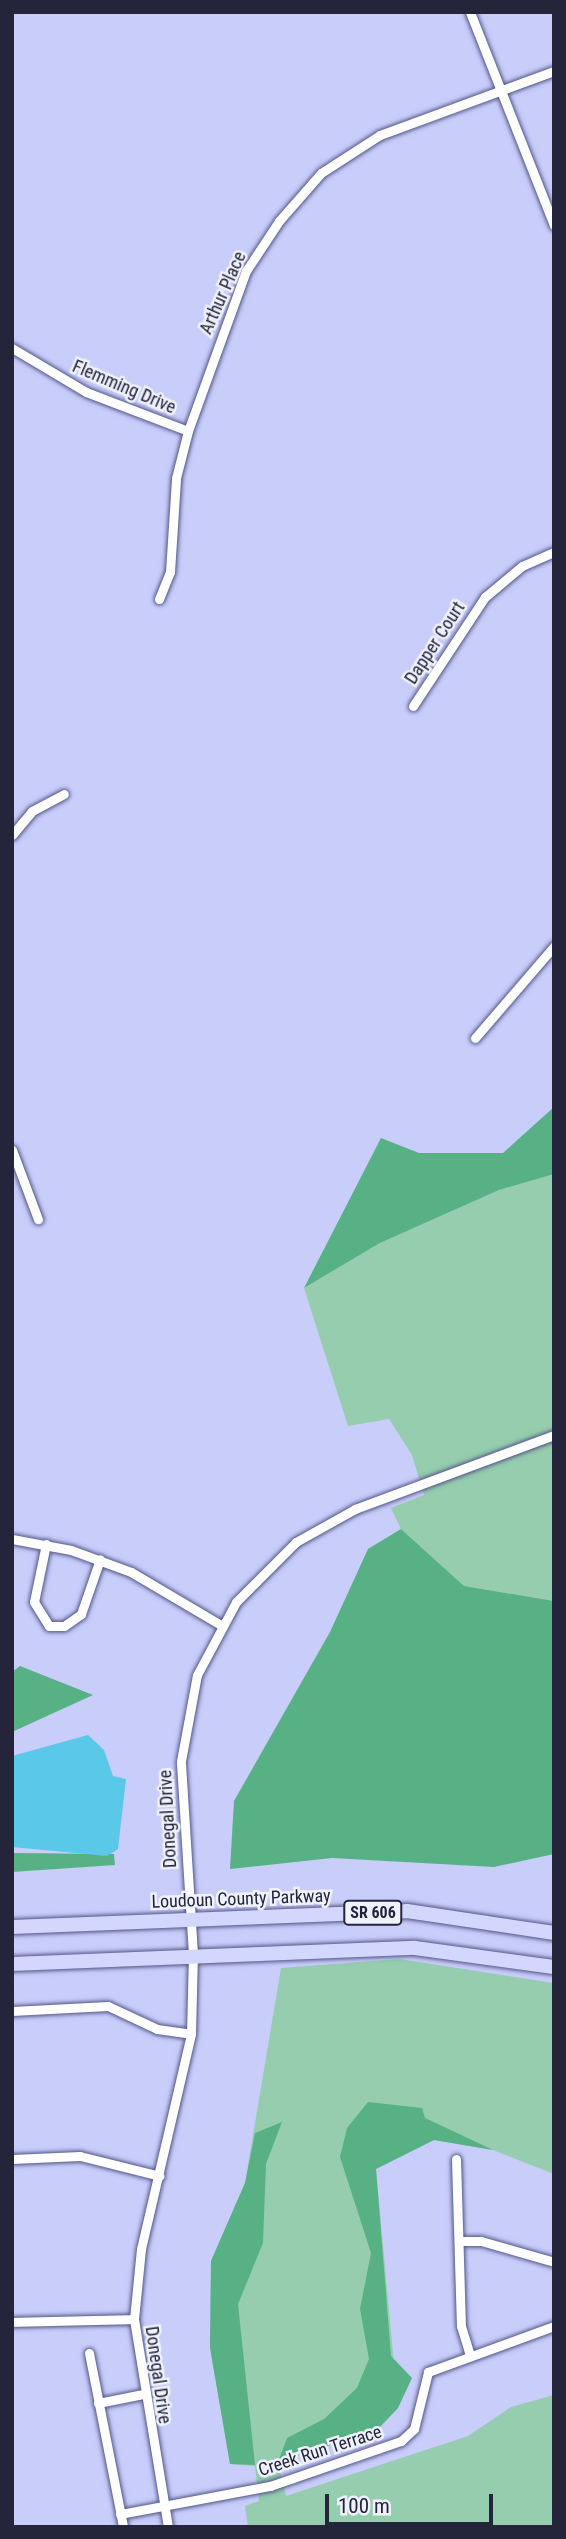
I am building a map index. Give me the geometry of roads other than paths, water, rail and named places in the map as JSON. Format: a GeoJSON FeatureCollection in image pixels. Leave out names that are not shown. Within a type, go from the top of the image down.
{"type":"FeatureCollection","features":[{"type":"Feature","properties":{"kind":"main road","name":"Loudoun County Parkway"},"geometry":{"type":"LineString","coordinates":[[12,1927],[407,1911],[554,1933]]}},
{"type":"Feature","properties":{"kind":"main road","name":"SR 606"},"geometry":{"type":"LineString","coordinates":[[12,1964],[193,1954],[415,1948],[554,1968]]}},
{"type":"Feature","properties":{"kind":"street"},"geometry":{"type":"LineString","coordinates":[[470,12],[502,86],[554,225]]}},
{"type":"Feature","properties":{"kind":"street","name":"Arthur Place"},"geometry":{"type":"LineString","coordinates":[[159,599],[170,572],[173,502],[187,431],[246,271],[279,220],[321,173],[380,135],[502,86],[554,71]]}},
{"type":"Feature","properties":{"kind":"street","name":"Flemming Drive"},"geometry":{"type":"LineString","coordinates":[[12,348],[86,392],[187,431]]}},
{"type":"Feature","properties":{"kind":"street","name":"Dapper Court"},"geometry":{"type":"LineString","coordinates":[[413,706],[485,597],[523,566],[554,552]]}},
{"type":"Feature","properties":{"kind":"street"},"geometry":{"type":"LineString","coordinates":[[13,832],[32,811],[64,794]]}},
{"type":"Feature","properties":{"kind":"street"},"geometry":{"type":"LineString","coordinates":[[475,1038],[554,946]]}},
{"type":"Feature","properties":{"kind":"street"},"geometry":{"type":"LineString","coordinates":[[12,1150],[38,1219]]}},
{"type":"Feature","properties":{"kind":"street","name":"Donegal Drive"},"geometry":{"type":"LineString","coordinates":[[168,2527],[143,2394],[134,2319],[141,2249],[191,2034],[193,1954],[183,1731],[197,1675],[221,1625],[275,1560],[326,1522],[554,1435]]}},
{"type":"Feature","properties":{"kind":"street"},"geometry":{"type":"LineString","coordinates":[[12,1539],[46,1544],[100,1559],[161,1587],[221,1625]]}},
{"type":"Feature","properties":{"kind":"street"},"geometry":{"type":"LineString","coordinates":[[46,1544],[34,1602],[49,1626],[64,1626],[81,1614],[100,1559]]}},
{"type":"Feature","properties":{"kind":"street"},"geometry":{"type":"LineString","coordinates":[[12,2011],[108,2006],[157,2029],[191,2034]]}},
{"type":"Feature","properties":{"kind":"street"},"geometry":{"type":"LineString","coordinates":[[12,2159],[80,2156],[160,2176]]}},
{"type":"Feature","properties":{"kind":"street"},"geometry":{"type":"LineString","coordinates":[[456,2159],[461,2326],[470,2355]]}},
{"type":"Feature","properties":{"kind":"street"},"geometry":{"type":"LineString","coordinates":[[459,2241],[481,2241],[554,2262]]}},
{"type":"Feature","properties":{"kind":"street"},"geometry":{"type":"LineString","coordinates":[[12,2322],[134,2319]]}},
{"type":"Feature","properties":{"kind":"street","name":"Creek Run Terrace"},"geometry":{"type":"LineString","coordinates":[[164,2505],[270,2486],[401,2441],[414,2429],[428,2372],[554,2326]]}},
{"type":"Feature","properties":{"kind":"street"},"geometry":{"type":"LineString","coordinates":[[89,2353],[122,2527]]}},
{"type":"Feature","properties":{"kind":"street"},"geometry":{"type":"LineString","coordinates":[[98,2403],[143,2394]]}},
{"type":"Feature","properties":{"kind":"street"},"geometry":{"type":"LineString","coordinates":[[120,2514],[164,2505]]}},
{"type":"Feature","properties":{"kind":"water"},"geometry":{"type":"Polygon","coordinates":[[[88,1735],[104,1750],[113,1776],[126,1779],[118,1849],[107,1856],[12,1847],[12,1756],[88,1735]]]}}]}
